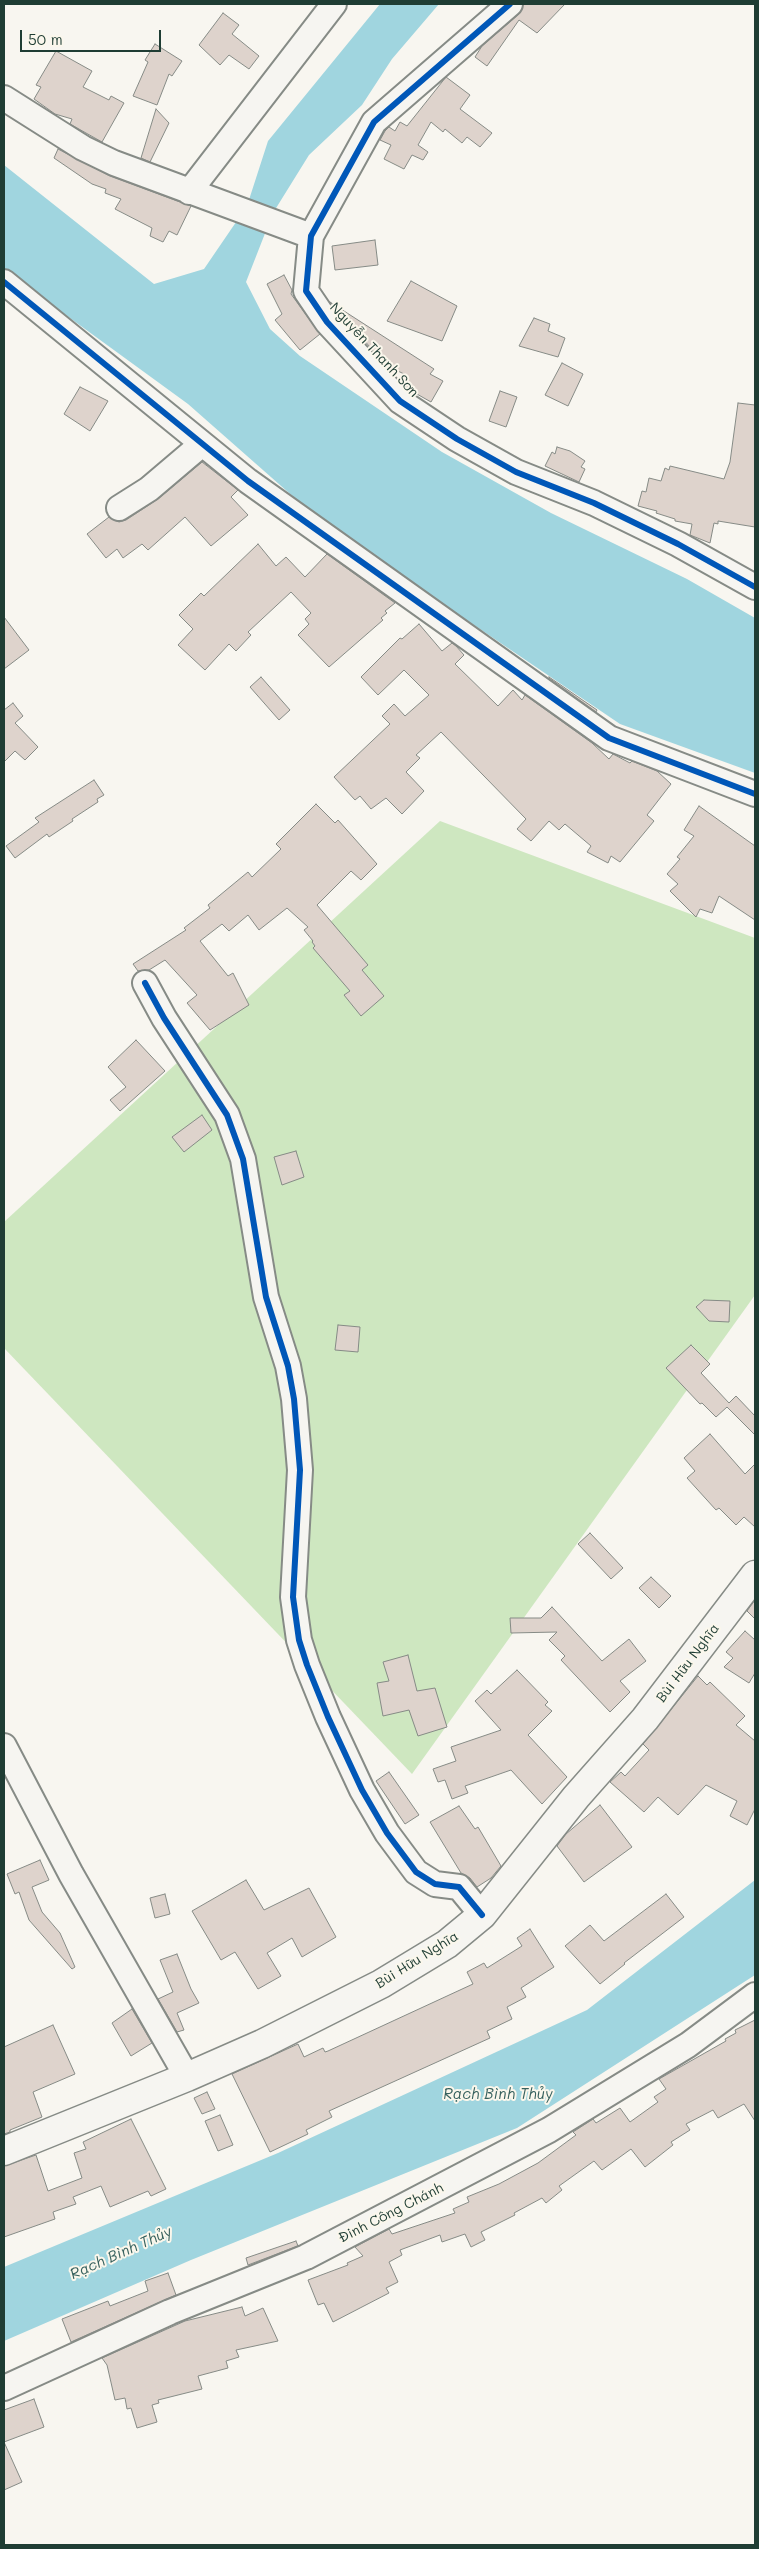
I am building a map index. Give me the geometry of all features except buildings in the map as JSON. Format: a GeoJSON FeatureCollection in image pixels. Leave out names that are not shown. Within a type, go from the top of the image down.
{"type":"FeatureCollection","features":[{"type":"Feature","properties":{"kind":"main road","name":"Bùi Hữu Nghĩa"},"geometry":{"type":"LineString","coordinates":[[4,2151],[188,2077],[262,2044],[381,1984],[447,1944],[482,1915],[576,1798],[644,1719],[755,1575]]}},
{"type":"Feature","properties":{"kind":"street"},"geometry":{"type":"LineString","coordinates":[[198,194],[334,4]]}},
{"type":"Feature","properties":{"kind":"street","name":"Nguyễn Thanh Sơn"},"geometry":{"type":"LineString","coordinates":[[510,4],[374,122],[311,236],[306,291],[327,322],[400,401],[457,439],[516,472],[594,502],[678,544],[755,587]]}},
{"type":"Feature","properties":{"kind":"street"},"geometry":{"type":"LineString","coordinates":[[4,98],[83,148],[198,194],[311,236]]}},
{"type":"Feature","properties":{"kind":"street"},"geometry":{"type":"LineString","coordinates":[[4,282],[248,481],[609,738],[755,794]]}},
{"type":"Feature","properties":{"kind":"street"},"geometry":{"type":"LineString","coordinates":[[119,508],[149,489],[202,444]]}},
{"type":"Feature","properties":{"kind":"street"},"geometry":{"type":"LineString","coordinates":[[145,983],[164,1018],[227,1115],[243,1159],[266,1297],[288,1366],[294,1399],[300,1470],[293,1596],[299,1640],[307,1665],[328,1717],[362,1790],[387,1833],[416,1872],[435,1884],[459,1887],[482,1915]]}},
{"type":"Feature","properties":{"kind":"street"},"geometry":{"type":"LineString","coordinates":[[4,1746],[71,1874],[188,2077]]}},
{"type":"Feature","properties":{"kind":"street","name":"Đinh Công Chánh"},"geometry":{"type":"LineString","coordinates":[[4,2388],[170,2312],[306,2257],[549,2130],[688,2045],[755,1995]]}},
{"type":"Feature","properties":{"kind":"green space"},"geometry":{"type":"Polygon","coordinates":[[[440,821],[755,938],[755,1295],[412,1774],[4,1348],[4,1222],[440,821]]]}},
{"type":"Feature","properties":{"kind":"water"},"geometry":{"type":"Polygon","coordinates":[[[380,4],[439,4],[392,59],[362,105],[309,155],[273,213],[246,282],[270,329],[300,356],[442,452],[551,513],[687,579],[755,618],[755,773],[620,724],[322,522],[188,404],[4,270],[4,165],[154,284],[204,269],[247,206],[268,141],[380,4]]]}},
{"type":"Feature","properties":{"kind":"water","name":"Rạch Bình Thủy"},"geometry":{"type":"Polygon","coordinates":[[[755,1880],[755,1975],[517,2128],[191,2260],[4,2341],[4,2267],[278,2153],[587,2010],[755,1880]]]}},
{"type":"Feature","properties":{"kind":"cycle path"},"geometry":{"type":"LineString","coordinates":[[510,4],[374,122],[311,236],[306,291],[327,322],[400,401],[457,439],[516,472],[594,503],[678,544],[755,587]]}},
{"type":"Feature","properties":{"kind":"cycle path"},"geometry":{"type":"LineString","coordinates":[[4,282],[248,481],[609,738],[755,794]]}},
{"type":"Feature","properties":{"kind":"cycle path"},"geometry":{"type":"LineString","coordinates":[[145,983],[164,1018],[227,1115],[243,1159],[266,1297],[288,1366],[294,1399],[300,1470],[293,1597],[299,1640],[307,1665],[328,1717],[362,1790],[387,1833],[416,1872],[435,1884],[459,1887],[482,1915]]}}]}
